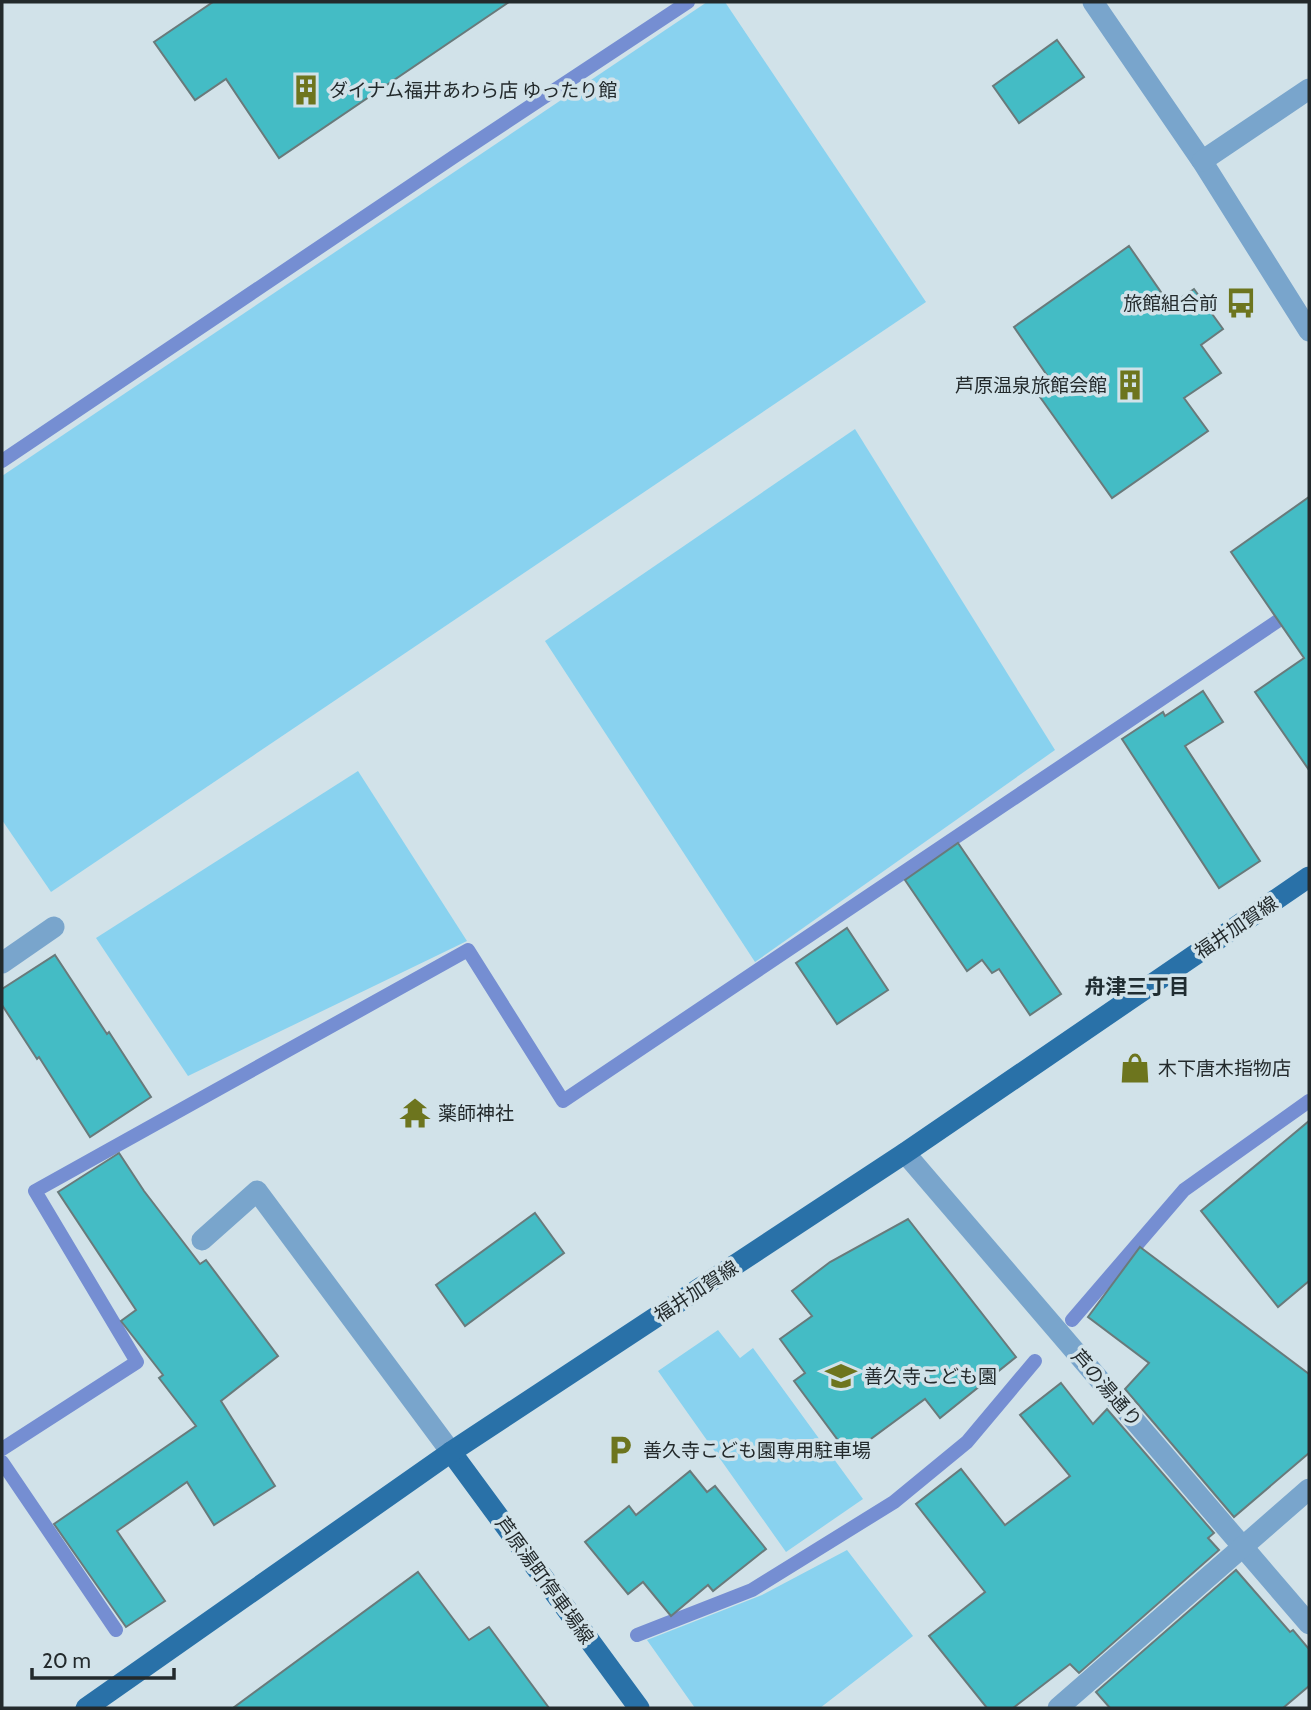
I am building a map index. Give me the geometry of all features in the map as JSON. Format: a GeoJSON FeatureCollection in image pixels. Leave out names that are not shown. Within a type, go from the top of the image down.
{"type":"FeatureCollection","features":[{"type":"Feature","properties":{"kind":"main road","name":"福井加賀線"},"geometry":{"type":"LineString","coordinates":[[86,1708],[451,1452],[905,1153],[1309,877]]}},
{"type":"Feature","properties":{"kind":"main road","name":"芦原湯町停車場線"},"geometry":{"type":"LineString","coordinates":[[451,1452],[639,1708]]}},
{"type":"Feature","properties":{"kind":"street"},"geometry":{"type":"LineString","coordinates":[[1093,2],[1202,161],[1309,331]]}},
{"type":"Feature","properties":{"kind":"street"},"geometry":{"type":"LineString","coordinates":[[1202,161],[1309,89]]}},
{"type":"Feature","properties":{"kind":"street"},"geometry":{"type":"LineString","coordinates":[[2,963],[54,927]]}},
{"type":"Feature","properties":{"kind":"street","name":"芦の湯通り"},"geometry":{"type":"LineString","coordinates":[[905,1153],[1309,1625]]}},
{"type":"Feature","properties":{"kind":"street"},"geometry":{"type":"LineString","coordinates":[[202,1240],[257,1191],[451,1452]]}},
{"type":"Feature","properties":{"kind":"street"},"geometry":{"type":"LineString","coordinates":[[1058,1708],[1309,1489]]}},
{"type":"Feature","properties":{"kind":"shaded area"},"geometry":{"type":"Polygon","coordinates":[[[707,2],[725,2],[926,302],[51,892],[2,820],[2,476],[707,2]]]}},
{"type":"Feature","properties":{"kind":"shaded area"},"geometry":{"type":"Polygon","coordinates":[[[855,429],[1055,750],[755,962],[545,641],[855,429]]]}},
{"type":"Feature","properties":{"kind":"shaded area"},"geometry":{"type":"Polygon","coordinates":[[[358,771],[467,941],[188,1076],[96,938],[358,771]]]}},
{"type":"Feature","properties":{"kind":"shaded area"},"geometry":{"type":"Polygon","coordinates":[[[718,1330],[740,1358],[753,1348],[863,1499],[786,1552],[658,1371],[718,1330]]]}},
{"type":"Feature","properties":{"kind":"shaded area"},"geometry":{"type":"Polygon","coordinates":[[[847,1550],[913,1636],[820,1708],[695,1708],[647,1640],[762,1595],[847,1550]]]}},
{"type":"Feature","properties":{"kind":"building","name":"ダイナム福井あわら店 ゆったり館"},"geometry":{"type":"Polygon","coordinates":[[[213,2],[509,2],[279,158],[226,79],[195,100],[154,42],[213,2]]]}},
{"type":"Feature","properties":{"kind":"building"},"geometry":{"type":"Polygon","coordinates":[[[1057,40],[1084,77],[1019,123],[993,86],[1057,40]]]}},
{"type":"Feature","properties":{"kind":"building","name":"芦原温泉旅館会館"},"geometry":{"type":"Polygon","coordinates":[[[1129,246],[1170,305],[1194,289],[1223,329],[1201,345],[1221,373],[1184,398],[1208,431],[1112,498],[1040,397],[1055,387],[1014,327],[1129,246]]]}},
{"type":"Feature","properties":{"kind":"building"},"geometry":{"type":"Polygon","coordinates":[[[1309,497],[1309,770],[1255,692],[1304,658],[1231,552],[1309,497]]]}},
{"type":"Feature","properties":{"kind":"building"},"geometry":{"type":"Polygon","coordinates":[[[1203,691],[1223,722],[1185,746],[1260,861],[1219,888],[1122,739],[1163,712],[1165,716],[1203,691]]]}},
{"type":"Feature","properties":{"kind":"building"},"geometry":{"type":"Polygon","coordinates":[[[958,843],[1061,994],[1030,1015],[999,969],[992,973],[982,960],[967,971],[905,880],[958,843]]]}},
{"type":"Feature","properties":{"kind":"building"},"geometry":{"type":"Polygon","coordinates":[[[847,928],[888,990],[837,1024],[796,963],[847,928]]]}},
{"type":"Feature","properties":{"kind":"building"},"geometry":{"type":"Polygon","coordinates":[[[55,955],[151,1097],[90,1137],[2,1005],[2,989],[55,955]]]}},
{"type":"Feature","properties":{"kind":"building"},"geometry":{"type":"Polygon","coordinates":[[[1309,1121],[1309,1281],[1278,1307],[1201,1211],[1309,1121]]]}},
{"type":"Feature","properties":{"kind":"building"},"geometry":{"type":"Polygon","coordinates":[[[119,1153],[144,1191],[200,1264],[206,1260],[278,1356],[221,1401],[275,1486],[214,1525],[187,1482],[117,1531],[165,1601],[126,1627],[54,1524],[196,1426],[159,1378],[163,1375],[121,1321],[136,1310],[58,1192],[119,1153]]]}},
{"type":"Feature","properties":{"kind":"building"},"geometry":{"type":"Polygon","coordinates":[[[535,1213],[564,1253],[465,1326],[436,1285],[535,1213]]]}},
{"type":"Feature","properties":{"kind":"building"},"geometry":{"type":"Polygon","coordinates":[[[908,1219],[1016,1357],[940,1418],[925,1399],[849,1455],[794,1381],[805,1373],[780,1339],[812,1316],[792,1291],[830,1262],[908,1219]]]}},
{"type":"Feature","properties":{"kind":"building"},"geometry":{"type":"Polygon","coordinates":[[[1140,1247],[1309,1374],[1309,1453],[1234,1517],[1125,1389],[1149,1363],[1088,1317],[1140,1247]]]}},
{"type":"Feature","properties":{"kind":"building"},"geometry":{"type":"Polygon","coordinates":[[[1061,1383],[1093,1424],[1107,1409],[1214,1533],[1208,1538],[1219,1550],[1079,1673],[1070,1664],[1013,1708],[987,1708],[929,1636],[985,1592],[916,1504],[961,1469],[1005,1525],[1070,1476],[1020,1415],[1061,1383]]]}},
{"type":"Feature","properties":{"kind":"building"},"geometry":{"type":"Polygon","coordinates":[[[690,1471],[707,1492],[715,1486],[766,1549],[713,1591],[708,1585],[671,1616],[643,1582],[628,1594],[585,1542],[629,1506],[636,1515],[690,1471]]]}},
{"type":"Feature","properties":{"kind":"building"},"geometry":{"type":"Polygon","coordinates":[[[1236,1570],[1290,1632],[1293,1630],[1309,1649],[1309,1686],[1283,1708],[1110,1708],[1096,1692],[1236,1570]]]}},
{"type":"Feature","properties":{"kind":"building"},"geometry":{"type":"Polygon","coordinates":[[[418,1572],[469,1640],[489,1627],[549,1708],[233,1708],[418,1572]]]}},
{"type":"Feature","properties":{"kind":"waterway"},"geometry":{"type":"LineString","coordinates":[[2,461],[688,2]]}},
{"type":"Feature","properties":{"kind":"waterway"},"geometry":{"type":"LineString","coordinates":[[2,1449],[137,1362],[35,1191],[468,950],[563,1101],[1309,600]]}},
{"type":"Feature","properties":{"kind":"waterway"},"geometry":{"type":"LineString","coordinates":[[1072,1320],[1184,1190],[1309,1101]]}},
{"type":"Feature","properties":{"kind":"waterway"},"geometry":{"type":"LineString","coordinates":[[637,1635],[752,1590],[894,1502],[967,1442],[1035,1361]]}},
{"type":"Feature","properties":{"kind":"waterway"},"geometry":{"type":"LineString","coordinates":[[2,1462],[116,1630]]}},
{"type":"Feature","properties":{"kind":"place","name":"ダイナム福井あわら店 ゆったり館"},"geometry":{"type":"Point","coordinates":[306,90]}},
{"type":"Feature","properties":{"kind":"place","name":"旅館組合前"},"geometry":{"type":"Point","coordinates":[1241,303]}},
{"type":"Feature","properties":{"kind":"place","name":"芦原温泉旅館会館"},"geometry":{"type":"Point","coordinates":[1130,385]}},
{"type":"Feature","properties":{"kind":"place","name":"木下唐木指物店"},"geometry":{"type":"Point","coordinates":[1135,1068]}},
{"type":"Feature","properties":{"kind":"place","name":"薬師神社"},"geometry":{"type":"Point","coordinates":[415,1113]}},
{"type":"Feature","properties":{"kind":"place","name":"善久寺こども園"},"geometry":{"type":"Point","coordinates":[841,1376]}},
{"type":"Feature","properties":{"kind":"place","name":"善久寺こども園専用駐車場"},"geometry":{"type":"Point","coordinates":[620,1450]}},
{"type":"Feature","properties":{"kind":"district","name":"舟津三丁目"},"geometry":{"type":"Point","coordinates":[1137,987]}}]}
